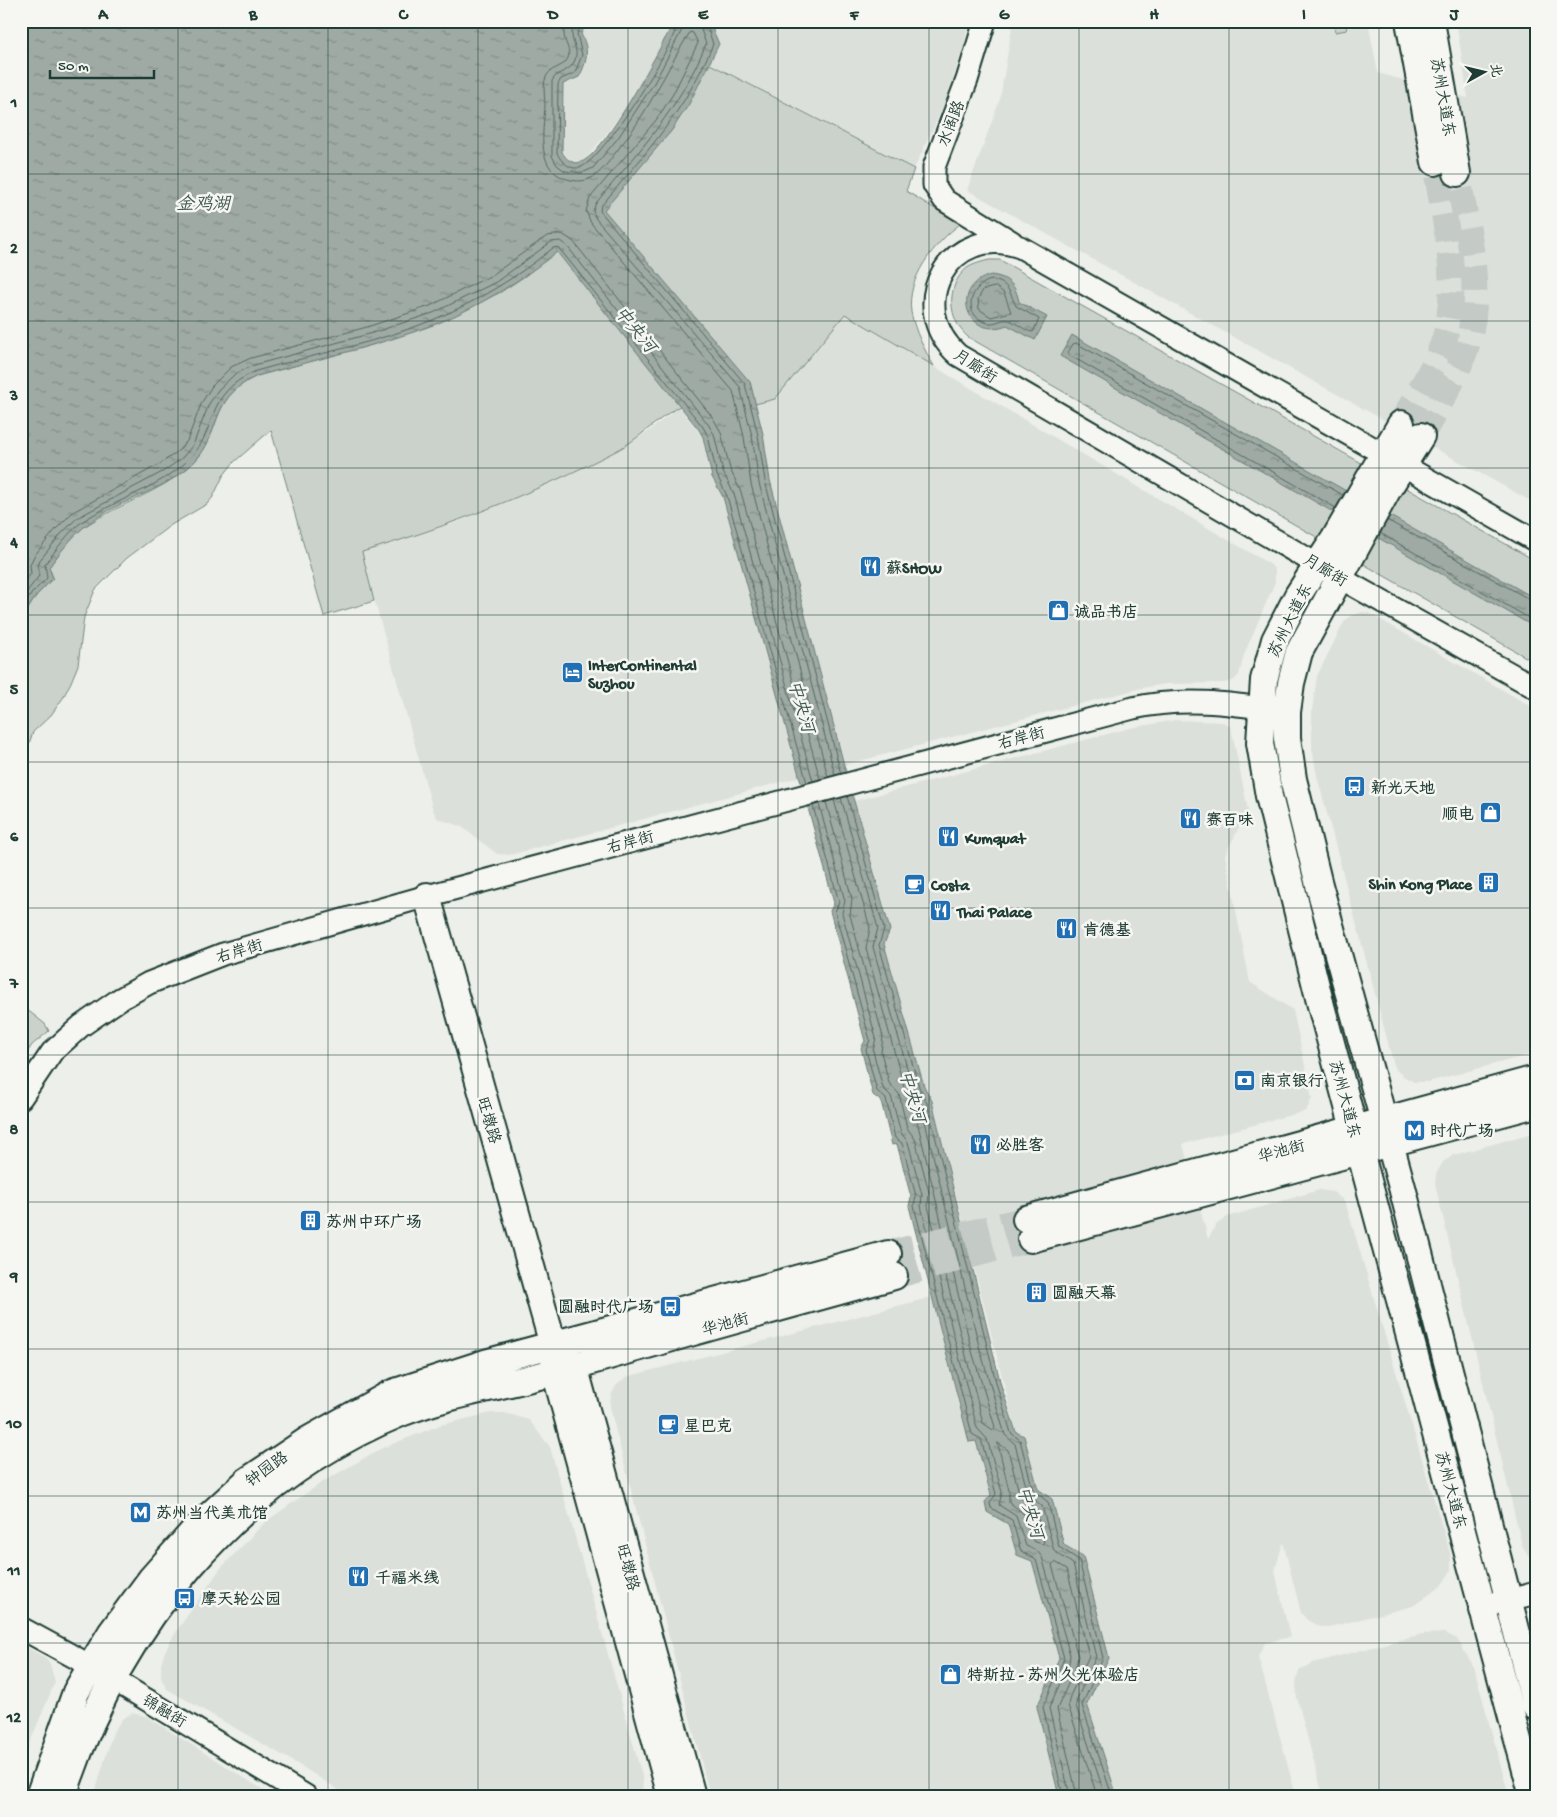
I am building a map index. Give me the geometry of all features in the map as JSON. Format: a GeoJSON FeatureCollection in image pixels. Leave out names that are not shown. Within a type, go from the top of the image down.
{"type":"FeatureCollection","features":[{"type":"Feature","properties":{"kind":"main road","name":"苏州大道东"},"geometry":{"type":"LineString","coordinates":[[1409,21],[1446,167],[1430,21]]}},
{"type":"Feature","properties":{"kind":"main road","name":"苏州大道东"},"geometry":{"type":"LineString","coordinates":[[1411,430],[1329,571],[1293,672],[1287,712],[1287,738],[1293,780],[1319,885],[1386,1132],[1496,1603],[1533,1796]]}},
{"type":"Feature","properties":{"kind":"main road","name":"苏州大道东"},"geometry":{"type":"LineString","coordinates":[[1329,571],[1298,595],[1276,640],[1264,680],[1260,743],[1269,796],[1357,1140],[1496,1603],[1536,1708]]}},
{"type":"Feature","properties":{"kind":"main road","name":"旺墩路"},"geometry":{"type":"LineString","coordinates":[[428,896],[554,1345],[565,1368],[692,1796]]}},
{"type":"Feature","properties":{"kind":"main road","name":"华池街"},"geometry":{"type":"LineString","coordinates":[[1028,1229],[1386,1132],[1536,1080]]}},
{"type":"Feature","properties":{"kind":"main road","name":"华池街"},"geometry":{"type":"LineString","coordinates":[[1386,1132],[1536,1104]]}},
{"type":"Feature","properties":{"kind":"main road","name":"华池街"},"geometry":{"type":"LineString","coordinates":[[554,1345],[891,1265],[565,1368]]}},
{"type":"Feature","properties":{"kind":"main road","name":"钟园路"},"geometry":{"type":"LineString","coordinates":[[63,1796],[98,1704],[101,1672],[111,1633],[151,1579],[198,1526],[247,1480],[308,1440],[392,1393],[485,1363],[554,1345]]}},
{"type":"Feature","properties":{"kind":"main road","name":"旺墩路"},"geometry":{"type":"LineString","coordinates":[[565,1368],[671,1796]]}},
{"type":"Feature","properties":{"kind":"main road","name":"钟园路"},"geometry":{"type":"LineString","coordinates":[[39,1796],[44,1776],[76,1692],[101,1672],[190,1564],[240,1515],[280,1482],[346,1440],[404,1412],[440,1400],[565,1368]]}},
{"type":"Feature","properties":{"kind":"street","name":"水阁路"},"geometry":{"type":"LineString","coordinates":[[985,21],[967,80],[939,153],[933,177],[938,194],[963,214],[1020,247]]}},
{"type":"Feature","properties":{"kind":"street"},"geometry":{"type":"LineString","coordinates":[[951,261],[969,233],[968,221],[963,214]]}},
{"type":"Feature","properties":{"kind":"street","name":"月廊街"},"geometry":{"type":"LineString","coordinates":[[1536,541],[1386,472],[1020,247],[1000,242],[982,244],[965,250],[951,261],[938,281],[933,304],[940,333],[949,348],[958,356],[1329,571],[1536,688]]}},
{"type":"Feature","properties":{"kind":"street","name":"右岸街"},"geometry":{"type":"LineString","coordinates":[[21,1098],[52,1052],[74,1032],[120,999],[149,983],[223,954],[428,896],[864,778],[1157,702],[1203,701],[1287,712]]}},
{"type":"Feature","properties":{"kind":"street"},"geometry":{"type":"LineString","coordinates":[[1496,1603],[1536,1593]]}},
{"type":"Feature","properties":{"kind":"street","name":"锦融街"},"geometry":{"type":"LineString","coordinates":[[21,1628],[101,1672],[306,1796]]}},
{"type":"Feature","properties":{"kind":"shaded area"},"geometry":{"type":"Polygon","coordinates":[[[588,21],[969,21],[964,45],[945,103],[914,169],[711,64],[629,103],[585,160],[578,163],[571,161],[562,152],[563,83],[570,82],[585,65],[588,54],[581,34],[588,21]]]}},
{"type":"Feature","properties":{"kind":"shaded area"},"geometry":{"type":"Polygon","coordinates":[[[1013,21],[1368,21],[1378,73],[1468,98],[1456,21],[1536,21],[1536,504],[967,190],[1000,99],[1013,21]]]}},
{"type":"Feature","properties":{"kind":"shaded area"},"geometry":{"type":"Polygon","coordinates":[[[1333,21],[1345,21],[1347,30],[1335,32],[1333,21]]]}},
{"type":"Feature","properties":{"kind":"shaded area"},"geometry":{"type":"Polygon","coordinates":[[[710,64],[914,169],[906,191],[960,224],[932,251],[924,262],[913,287],[911,312],[923,347],[934,366],[845,314],[775,399],[755,404],[750,382],[694,400],[670,412],[616,451],[554,481],[459,520],[362,552],[374,601],[324,616],[271,430],[234,462],[223,476],[213,497],[207,504],[171,525],[127,558],[95,590],[84,617],[78,665],[71,682],[51,715],[33,732],[21,767],[21,620],[36,596],[53,578],[49,567],[66,544],[87,525],[165,484],[189,467],[208,443],[222,407],[230,396],[257,376],[372,345],[438,323],[501,292],[525,276],[582,231],[672,130],[710,64]]]}},
{"type":"Feature","properties":{"kind":"shaded area"},"geometry":{"type":"Polygon","coordinates":[[[989,260],[1000,260],[1536,561],[1536,663],[968,337],[956,322],[953,312],[952,293],[960,275],[967,268],[989,260]]]}},
{"type":"Feature","properties":{"kind":"shaded area"},"geometry":{"type":"Polygon","coordinates":[[[845,314],[1271,565],[1275,570],[1275,582],[1244,655],[1239,675],[1233,681],[1223,683],[1166,684],[1142,688],[844,765],[770,480],[755,404],[775,399],[845,314]]]}},
{"type":"Feature","properties":{"kind":"shaded area"},"geometry":{"type":"Polygon","coordinates":[[[679,407],[703,437],[712,477],[723,497],[800,777],[510,855],[497,854],[462,827],[437,818],[433,810],[361,552],[454,523],[542,487],[618,450],[650,430],[679,407]]]}},
{"type":"Feature","properties":{"kind":"shaded area","name":"新光天地"},"geometry":{"type":"Polygon","coordinates":[[[1362,612],[1369,613],[1536,709],[1536,1053],[1428,1082],[1414,1082],[1395,1069],[1317,776],[1312,748],[1312,710],[1317,676],[1344,622],[1350,616],[1362,612]]]}},
{"type":"Feature","properties":{"kind":"shaded area"},"geometry":{"type":"Polygon","coordinates":[[[1176,720],[1223,722],[1231,727],[1248,810],[1225,855],[1250,982],[1293,1010],[1312,1098],[1306,1111],[1183,1144],[1208,1239],[1216,1225],[1227,1217],[1319,1190],[1333,1192],[1343,1200],[1347,1208],[1451,1556],[1451,1571],[1441,1586],[1413,1606],[1329,1627],[1320,1627],[1307,1620],[1301,1613],[1283,1542],[1275,1571],[1290,1637],[1265,1643],[1258,1656],[1296,1796],[1117,1796],[1087,1703],[1108,1658],[1083,1556],[1064,1545],[1052,1499],[1038,1489],[1024,1436],[1016,1432],[932,1101],[924,1086],[884,944],[890,930],[854,801],[1130,728],[1176,720]]]}},
{"type":"Feature","properties":{"kind":"shaded area"},"geometry":{"type":"Polygon","coordinates":[[[21,1005],[45,1024],[49,1031],[32,1045],[21,1062],[21,1005]]]}},
{"type":"Feature","properties":{"kind":"shaded area"},"geometry":{"type":"Polygon","coordinates":[[[1536,1132],[1536,1560],[1528,1556],[1522,1545],[1435,1184],[1436,1174],[1443,1162],[1454,1155],[1536,1132]]]}},
{"type":"Feature","properties":{"kind":"shaded area"},"geometry":{"type":"Polygon","coordinates":[[[932,1297],[968,1442],[976,1440],[991,1495],[985,1502],[1008,1524],[1017,1555],[1032,1561],[1059,1658],[1037,1707],[1059,1796],[710,1796],[613,1420],[610,1406],[611,1396],[616,1386],[626,1377],[932,1297]]]}},
{"type":"Feature","properties":{"kind":"shaded area"},"geometry":{"type":"Polygon","coordinates":[[[491,1413],[505,1413],[529,1420],[550,1447],[643,1779],[642,1796],[348,1796],[301,1766],[167,1689],[161,1678],[161,1665],[165,1651],[176,1632],[220,1569],[265,1522],[321,1483],[380,1449],[440,1425],[491,1413]]]}},
{"type":"Feature","properties":{"kind":"shaded area"},"geometry":{"type":"Polygon","coordinates":[[[1445,1633],[1457,1639],[1474,1667],[1509,1796],[1323,1796],[1297,1698],[1296,1682],[1299,1671],[1313,1663],[1422,1634],[1445,1633]]]}},
{"type":"Feature","properties":{"kind":"shaded area"},"geometry":{"type":"Polygon","coordinates":[[[21,1644],[44,1657],[50,1664],[55,1682],[21,1764],[21,1644]]]}},
{"type":"Feature","properties":{"kind":"shaded area"},"geometry":{"type":"Polygon","coordinates":[[[132,1713],[146,1716],[273,1796],[94,1796],[113,1732],[122,1719],[132,1713]]]}},
{"type":"Feature","properties":{"kind":"water","name":"金鸡湖"},"geometry":{"type":"Polygon","coordinates":[[[21,21],[588,21],[581,34],[586,45],[584,66],[579,77],[563,84],[562,152],[570,161],[578,163],[591,155],[618,121],[674,21],[709,21],[719,44],[689,104],[672,130],[604,210],[750,382],[763,434],[770,480],[844,765],[890,930],[884,944],[924,1086],[932,1101],[1001,1385],[1016,1432],[1024,1436],[1038,1489],[1052,1499],[1064,1545],[1083,1556],[1109,1658],[1087,1704],[1117,1796],[1059,1796],[1037,1707],[1059,1658],[1032,1561],[1017,1555],[1008,1524],[987,1512],[985,1502],[991,1495],[976,1441],[969,1442],[909,1206],[911,1197],[897,1144],[892,1145],[881,1101],[873,1095],[861,1048],[865,1041],[830,911],[834,903],[723,497],[712,477],[703,437],[699,430],[557,252],[499,292],[436,324],[370,346],[257,376],[241,385],[222,407],[208,443],[189,467],[164,484],[109,510],[74,536],[49,567],[53,578],[36,596],[21,620],[21,21]]]}},
{"type":"Feature","properties":{"kind":"water"},"geometry":{"type":"Polygon","coordinates":[[[991,275],[1007,280],[1016,291],[1019,302],[1047,317],[1035,340],[1007,325],[993,328],[981,325],[973,319],[968,310],[967,300],[970,290],[978,281],[991,275]]]}},
{"type":"Feature","properties":{"kind":"water"},"geometry":{"type":"Polygon","coordinates":[[[1072,335],[1536,599],[1536,628],[1060,356],[1072,335]]]}},
{"type":"Feature","properties":{"kind":"tunnel"},"geometry":{"type":"LineString","coordinates":[[1401,424],[1438,356],[1448,324],[1451,301],[1450,254],[1435,162]]}},
{"type":"Feature","properties":{"kind":"tunnel"},"geometry":{"type":"LineString","coordinates":[[1421,436],[1460,365],[1470,332],[1474,309],[1473,264],[1457,173]]}},
{"type":"Feature","properties":{"kind":"tunnel"},"geometry":{"type":"LineString","coordinates":[[888,1254],[1026,1219]]}},
{"type":"Feature","properties":{"kind":"tunnel"},"geometry":{"type":"LineString","coordinates":[[894,1276],[1031,1239]]}},
{"type":"Feature","properties":{"kind":"place","name":"蘇SHOW"},"geometry":{"type":"Point","coordinates":[870,567]}},
{"type":"Feature","properties":{"kind":"place","name":"诚品书店"},"geometry":{"type":"Point","coordinates":[1058,611]}},
{"type":"Feature","properties":{"kind":"place","name":"InterContinental Suzhou"},"geometry":{"type":"Point","coordinates":[572,673]}},
{"type":"Feature","properties":{"kind":"place","name":"新光天地"},"geometry":{"type":"Point","coordinates":[1355,787]}},
{"type":"Feature","properties":{"kind":"place","name":"顺电"},"geometry":{"type":"Point","coordinates":[1490,813]}},
{"type":"Feature","properties":{"kind":"place","name":"赛百味"},"geometry":{"type":"Point","coordinates":[1190,819]}},
{"type":"Feature","properties":{"kind":"place","name":"Kumquat"},"geometry":{"type":"Point","coordinates":[949,837]}},
{"type":"Feature","properties":{"kind":"place","name":"Shin Kong Place"},"geometry":{"type":"Point","coordinates":[1488,883]}},
{"type":"Feature","properties":{"kind":"place","name":"Costa"},"geometry":{"type":"Point","coordinates":[915,884]}},
{"type":"Feature","properties":{"kind":"place","name":"Thai Palace"},"geometry":{"type":"Point","coordinates":[941,911]}},
{"type":"Feature","properties":{"kind":"place","name":"肯德基"},"geometry":{"type":"Point","coordinates":[1067,929]}},
{"type":"Feature","properties":{"kind":"place","name":"南京银行"},"geometry":{"type":"Point","coordinates":[1244,1080]}},
{"type":"Feature","properties":{"kind":"place","name":"时代广场"},"geometry":{"type":"Point","coordinates":[1414,1130]}},
{"type":"Feature","properties":{"kind":"place","name":"必胜客"},"geometry":{"type":"Point","coordinates":[980,1144]}},
{"type":"Feature","properties":{"kind":"place","name":"苏州中环广场"},"geometry":{"type":"Point","coordinates":[310,1221]}},
{"type":"Feature","properties":{"kind":"place","name":"圆融天幕"},"geometry":{"type":"Point","coordinates":[1036,1292]}},
{"type":"Feature","properties":{"kind":"place","name":"圆融时代广场"},"geometry":{"type":"Point","coordinates":[670,1306]}},
{"type":"Feature","properties":{"kind":"place","name":"星巴克"},"geometry":{"type":"Point","coordinates":[668,1425]}},
{"type":"Feature","properties":{"kind":"place","name":"苏州当代美术馆"},"geometry":{"type":"Point","coordinates":[140,1512]}},
{"type":"Feature","properties":{"kind":"place","name":"千福米线"},"geometry":{"type":"Point","coordinates":[359,1577]}},
{"type":"Feature","properties":{"kind":"place","name":"摩天轮公园"},"geometry":{"type":"Point","coordinates":[185,1598]}},
{"type":"Feature","properties":{"kind":"place","name":"特斯拉 - 苏州久光体验店"},"geometry":{"type":"Point","coordinates":[951,1674]}},
{"type":"Feature","properties":{"kind":"water label","name":"中央河"},"geometry":{"type":"Point","coordinates":[636,329]}},
{"type":"Feature","properties":{"kind":"water label","name":"中央河"},"geometry":{"type":"Point","coordinates":[802,706]}},
{"type":"Feature","properties":{"kind":"water label","name":"中央河"},"geometry":{"type":"Point","coordinates":[913,1096]}},
{"type":"Feature","properties":{"kind":"water label","name":"中央河"},"geometry":{"type":"Point","coordinates":[1031,1512]}}]}
